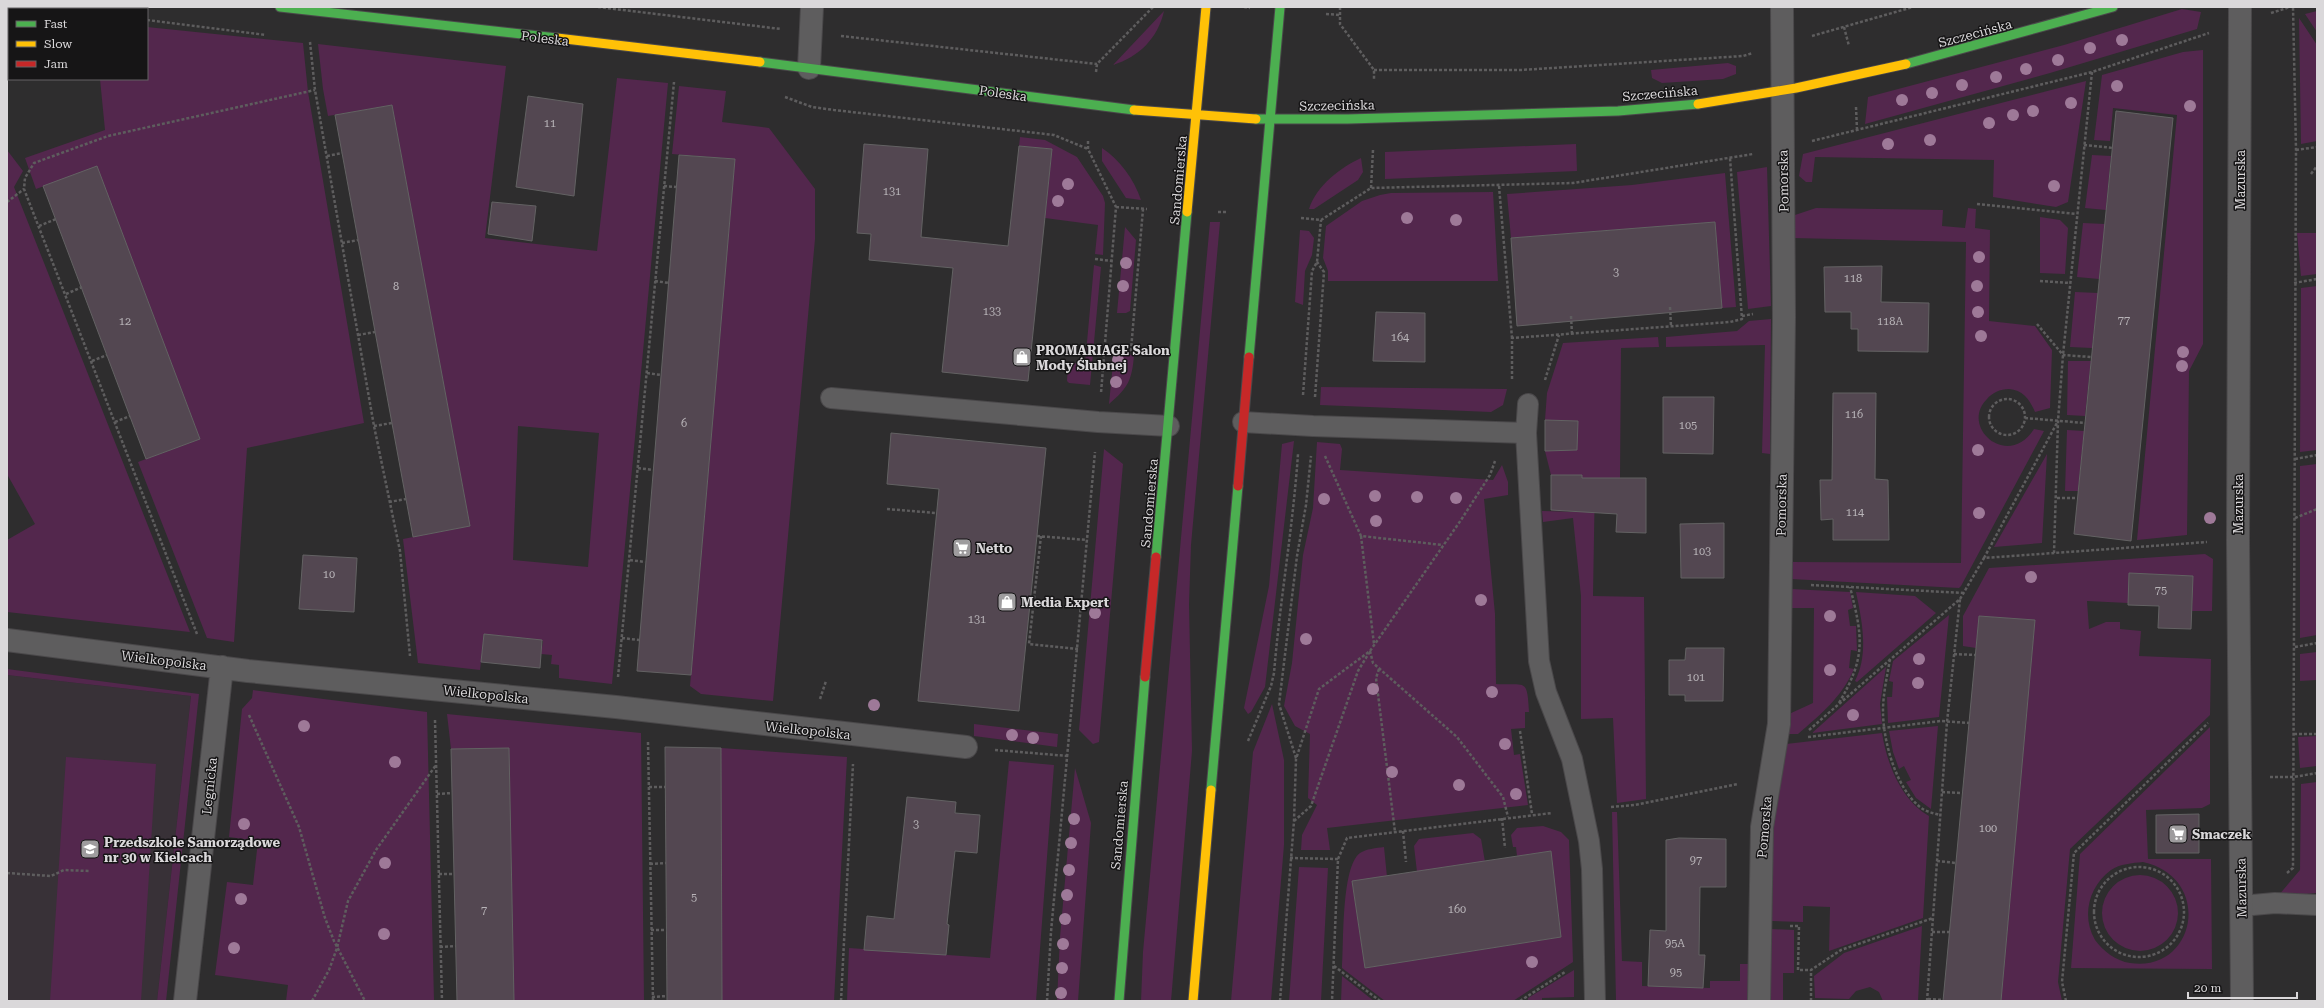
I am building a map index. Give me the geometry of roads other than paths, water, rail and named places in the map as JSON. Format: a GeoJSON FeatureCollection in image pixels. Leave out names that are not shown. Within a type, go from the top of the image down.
{"type":"FeatureCollection","features":[{"type":"Feature","properties":{"kind":"street","name":"Poleska"},"geometry":{"type":"LineString","coordinates":[[280,7],[809,68],[1069,102],[1197,116]]}},
{"type":"Feature","properties":{"kind":"street"},"geometry":{"type":"LineString","coordinates":[[809,68],[812,7]]}},
{"type":"Feature","properties":{"kind":"street","name":"Sandomierska"},"geometry":{"type":"LineString","coordinates":[[1119,1001],[1132,824],[1206,7]]}},
{"type":"Feature","properties":{"kind":"street"},"geometry":{"type":"LineString","coordinates":[[1193,1001],[1280,7]]}},
{"type":"Feature","properties":{"kind":"street","name":"Pomorska"},"geometry":{"type":"LineString","coordinates":[[1759,1001],[1762,827],[1779,724],[1784,317],[1782,7]]}},
{"type":"Feature","properties":{"kind":"street","name":"Szczecińska"},"geometry":{"type":"LineString","coordinates":[[1197,116],[1270,118],[1403,117],[1650,108],[1782,92],[1872,73],[2002,39],[2113,7]]}},
{"type":"Feature","properties":{"kind":"street","name":"Mazurska"},"geometry":{"type":"LineString","coordinates":[[2240,7],[2238,541],[2242,1001]]}},
{"type":"Feature","properties":{"kind":"street","name":"Wielkopolska"},"geometry":{"type":"LineString","coordinates":[[7,640],[248,671],[434,689],[966,747]]}},
{"type":"Feature","properties":{"kind":"street","name":"Legnicka"},"geometry":{"type":"LineString","coordinates":[[185,1001],[222,667]]}},
{"type":"Feature","properties":{"kind":"lane"},"geometry":{"type":"LineString","coordinates":[[831,398],[1098,422],[1169,426]]}},
{"type":"Feature","properties":{"kind":"lane"},"geometry":{"type":"LineString","coordinates":[[1528,404],[1526,433],[1542,677],[1572,759],[1591,854],[1595,1001]]}},
{"type":"Feature","properties":{"kind":"lane"},"geometry":{"type":"LineString","coordinates":[[1244,422],[1308,433],[1526,433]]}},
{"type":"Feature","properties":{"kind":"lane"},"geometry":{"type":"LineString","coordinates":[[2241,906],[2267,904],[2317,905]]}},
{"type":"Feature","properties":{"kind":"place","name":"PROMARIAGE Salon Mody Ślubnej"},"geometry":{"type":"Point","coordinates":[1022,357]}},
{"type":"Feature","properties":{"kind":"place","name":"Netto"},"geometry":{"type":"Point","coordinates":[962,548]}},
{"type":"Feature","properties":{"kind":"place","name":"Media Expert"},"geometry":{"type":"Point","coordinates":[1007,602]}},
{"type":"Feature","properties":{"kind":"place","name":"Smaczek"},"geometry":{"type":"Point","coordinates":[2178,834]}},
{"type":"Feature","properties":{"kind":"place","name":"Przedszkole Samorządowe nr 30 w Kielcach"},"geometry":{"type":"Point","coordinates":[90,849]}}]}
